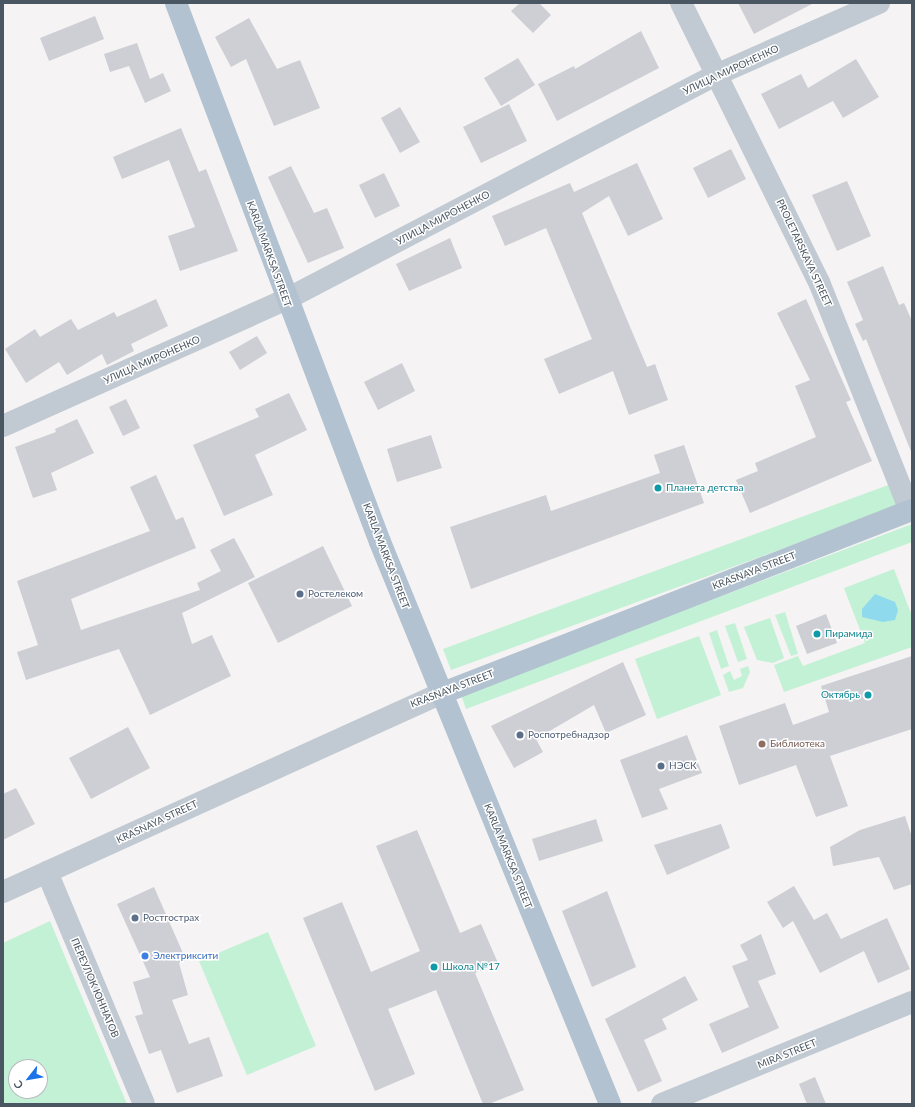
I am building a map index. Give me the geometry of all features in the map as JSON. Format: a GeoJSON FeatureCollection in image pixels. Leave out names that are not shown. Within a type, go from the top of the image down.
{"type":"FeatureCollection","features":[{"type":"Feature","properties":{"kind":"main road","name":"KARLA MARKSA STREET"},"geometry":{"type":"LineString","coordinates":[[176,3],[285,300],[440,694],[610,1104]]}},
{"type":"Feature","properties":{"kind":"main road","name":"KRASNAYA STREET"},"geometry":{"type":"LineString","coordinates":[[440,694],[911,510]]}},
{"type":"Feature","properties":{"kind":"street","name":"PROLETARSKAYA STREET"},"geometry":{"type":"LineString","coordinates":[[681,3],[718,74],[819,282],[911,510]]}},
{"type":"Feature","properties":{"kind":"street","name":"УЛИЦА МИРОНЕНКО"},"geometry":{"type":"LineString","coordinates":[[3,426],[285,300],[718,74],[879,3]]}},
{"type":"Feature","properties":{"kind":"street","name":"KRASNAYA STREET"},"geometry":{"type":"LineString","coordinates":[[3,892],[440,694]]}},
{"type":"Feature","properties":{"kind":"street","name":"ПЕРЕУЛОК ЮННАТОВ"},"geometry":{"type":"LineString","coordinates":[[47,872],[144,1104]]}},
{"type":"Feature","properties":{"kind":"street","name":"MIRA STREET"},"geometry":{"type":"LineString","coordinates":[[662,1104],[912,1002]]}},
{"type":"Feature","properties":{"kind":"green space"},"geometry":{"type":"Polygon","coordinates":[[[891,484],[899,506],[451,670],[443,649],[891,484]]]}},
{"type":"Feature","properties":{"kind":"green space"},"geometry":{"type":"Polygon","coordinates":[[[912,524],[912,542],[466,709],[461,695],[912,524]]]}},
{"type":"Feature","properties":{"kind":"green space"},"geometry":{"type":"Polygon","coordinates":[[[894,569],[912,616],[912,647],[784,692],[774,665],[798,656],[803,666],[865,643],[844,588],[894,569]]]}},
{"type":"Feature","properties":{"kind":"green space"},"geometry":{"type":"Polygon","coordinates":[[[785,612],[798,654],[791,656],[775,615],[785,612]]]}},
{"type":"Feature","properties":{"kind":"green space"},"geometry":{"type":"Polygon","coordinates":[[[770,618],[784,658],[773,663],[757,660],[744,627],[770,618]]]}},
{"type":"Feature","properties":{"kind":"green space"},"geometry":{"type":"Polygon","coordinates":[[[735,623],[747,659],[738,662],[725,626],[735,623]]]}},
{"type":"Feature","properties":{"kind":"green space"},"geometry":{"type":"Polygon","coordinates":[[[717,630],[729,666],[721,669],[709,633],[717,630]]]}},
{"type":"Feature","properties":{"kind":"green space"},"geometry":{"type":"Polygon","coordinates":[[[699,636],[721,695],[657,719],[635,659],[699,636]]]}},
{"type":"Feature","properties":{"kind":"green space"},"geometry":{"type":"Polygon","coordinates":[[[748,666],[750,672],[743,688],[729,692],[723,675],[730,671],[734,680],[742,676],[740,669],[748,666]]]}},
{"type":"Feature","properties":{"kind":"green space"},"geometry":{"type":"Polygon","coordinates":[[[50,921],[127,1104],[3,1104],[3,943],[50,921]]]}},
{"type":"Feature","properties":{"kind":"green space"},"geometry":{"type":"Polygon","coordinates":[[[268,932],[316,1046],[247,1075],[199,961],[268,932]]]}},
{"type":"Feature","properties":{"kind":"water"},"geometry":{"type":"Polygon","coordinates":[[[875,594],[895,602],[898,610],[895,620],[883,622],[862,617],[862,609],[875,594]]]}},
{"type":"Feature","properties":{"kind":"building"},"geometry":{"type":"Polygon","coordinates":[[[520,3],[539,3],[551,15],[533,33],[511,11],[520,3]]]}},
{"type":"Feature","properties":{"kind":"building"},"geometry":{"type":"Polygon","coordinates":[[[738,3],[814,3],[754,34],[738,3]]]}},
{"type":"Feature","properties":{"kind":"building"},"geometry":{"type":"Polygon","coordinates":[[[95,16],[104,39],[49,61],[40,38],[95,16]]]}},
{"type":"Feature","properties":{"kind":"building"},"geometry":{"type":"Polygon","coordinates":[[[249,18],[277,69],[300,60],[320,108],[274,126],[246,59],[231,67],[215,37],[249,18]]]}},
{"type":"Feature","properties":{"kind":"building"},"geometry":{"type":"Polygon","coordinates":[[[641,31],[659,68],[557,121],[538,84],[574,66],[575,69],[641,31]]]}},
{"type":"Feature","properties":{"kind":"building"},"geometry":{"type":"Polygon","coordinates":[[[137,43],[150,79],[163,73],[171,91],[145,103],[129,66],[110,72],[104,54],[137,43]]]}},
{"type":"Feature","properties":{"kind":"building"},"geometry":{"type":"Polygon","coordinates":[[[518,58],[535,85],[501,106],[484,78],[518,58]]]}},
{"type":"Feature","properties":{"kind":"building"},"geometry":{"type":"Polygon","coordinates":[[[856,59],[879,97],[843,118],[833,101],[779,129],[761,94],[801,74],[808,88],[856,59]]]}},
{"type":"Feature","properties":{"kind":"building"},"geometry":{"type":"Polygon","coordinates":[[[509,104],[527,141],[481,163],[463,127],[509,104]]]}},
{"type":"Feature","properties":{"kind":"building"},"geometry":{"type":"Polygon","coordinates":[[[400,107],[420,142],[400,153],[381,118],[400,107]]]}},
{"type":"Feature","properties":{"kind":"building"},"geometry":{"type":"Polygon","coordinates":[[[181,128],[199,172],[206,169],[238,251],[180,271],[168,236],[195,227],[169,160],[122,179],[113,157],[181,128]]]}},
{"type":"Feature","properties":{"kind":"building"},"geometry":{"type":"Polygon","coordinates":[[[731,149],[746,179],[708,198],[693,168],[731,149]]]}},
{"type":"Feature","properties":{"kind":"building"},"geometry":{"type":"Polygon","coordinates":[[[637,163],[663,219],[628,236],[609,196],[582,213],[647,367],[655,364],[668,400],[629,415],[613,371],[559,394],[544,359],[592,339],[546,228],[505,246],[492,216],[570,183],[574,192],[637,163]]]}},
{"type":"Feature","properties":{"kind":"building"},"geometry":{"type":"Polygon","coordinates":[[[291,166],[314,213],[327,208],[344,248],[308,263],[268,177],[291,166]]]}},
{"type":"Feature","properties":{"kind":"building"},"geometry":{"type":"Polygon","coordinates":[[[384,173],[400,206],[375,218],[359,185],[384,173]]]}},
{"type":"Feature","properties":{"kind":"building"},"geometry":{"type":"Polygon","coordinates":[[[847,181],[871,236],[837,251],[812,195],[847,181]]]}},
{"type":"Feature","properties":{"kind":"building"},"geometry":{"type":"Polygon","coordinates":[[[450,238],[462,268],[409,291],[396,264],[450,238]]]}},
{"type":"Feature","properties":{"kind":"building"},"geometry":{"type":"Polygon","coordinates":[[[883,266],[899,305],[904,303],[912,321],[912,454],[866,339],[863,341],[855,324],[863,320],[847,282],[883,266]]]}},
{"type":"Feature","properties":{"kind":"building"},"geometry":{"type":"Polygon","coordinates":[[[156,299],[168,326],[131,344],[134,351],[107,365],[102,354],[67,375],[59,362],[26,383],[5,349],[35,329],[40,337],[71,319],[78,330],[114,312],[117,317],[156,299]]]}},
{"type":"Feature","properties":{"kind":"building"},"geometry":{"type":"Polygon","coordinates":[[[806,299],[851,400],[846,402],[872,461],[750,513],[736,480],[758,471],[755,463],[816,437],[795,386],[810,380],[777,313],[806,299]]]}},
{"type":"Feature","properties":{"kind":"building"},"geometry":{"type":"Polygon","coordinates":[[[257,336],[267,353],[240,370],[229,352],[257,336]]]}},
{"type":"Feature","properties":{"kind":"building"},"geometry":{"type":"Polygon","coordinates":[[[402,363],[415,391],[378,410],[364,382],[402,363]]]}},
{"type":"Feature","properties":{"kind":"building"},"geometry":{"type":"Polygon","coordinates":[[[289,393],[307,430],[255,455],[273,495],[224,516],[193,445],[259,417],[255,409],[289,393]]]}},
{"type":"Feature","properties":{"kind":"building"},"geometry":{"type":"Polygon","coordinates":[[[126,399],[140,428],[123,436],[109,407],[126,399]]]}},
{"type":"Feature","properties":{"kind":"building"},"geometry":{"type":"Polygon","coordinates":[[[77,419],[94,453],[51,473],[57,490],[33,498],[15,447],[56,432],[55,429],[77,419]]]}},
{"type":"Feature","properties":{"kind":"building"},"geometry":{"type":"Polygon","coordinates":[[[431,435],[442,468],[397,482],[387,449],[431,435]]]}},
{"type":"Feature","properties":{"kind":"building"},"geometry":{"type":"Polygon","coordinates":[[[684,445],[704,503],[471,589],[450,527],[546,495],[551,511],[660,473],[654,455],[684,445]]]}},
{"type":"Feature","properties":{"kind":"building"},"geometry":{"type":"Polygon","coordinates":[[[156,475],[176,520],[183,517],[196,548],[71,599],[81,630],[200,590],[197,583],[221,571],[210,550],[234,538],[255,577],[182,613],[192,644],[212,635],[231,676],[150,715],[119,649],[26,680],[17,652],[38,645],[17,581],[150,531],[130,487],[156,475]]]}},
{"type":"Feature","properties":{"kind":"building","name":"Ростелеком"},"geometry":{"type":"Polygon","coordinates":[[[323,546],[352,606],[278,643],[248,583],[323,546]]]}},
{"type":"Feature","properties":{"kind":"building","name":"Пирамида"},"geometry":{"type":"Polygon","coordinates":[[[826,614],[837,643],[807,654],[796,626],[826,614]]]}},
{"type":"Feature","properties":{"kind":"building"},"geometry":{"type":"Polygon","coordinates":[[[912,656],[912,729],[830,756],[848,806],[816,817],[796,765],[739,785],[719,726],[785,703],[793,725],[829,712],[821,686],[912,656]]]}},
{"type":"Feature","properties":{"kind":"building"},"geometry":{"type":"Polygon","coordinates":[[[623,662],[646,715],[606,733],[594,705],[536,739],[543,752],[514,768],[491,726],[623,662]]]}},
{"type":"Feature","properties":{"kind":"building"},"geometry":{"type":"Polygon","coordinates":[[[128,727],[150,768],[91,799],[69,758],[128,727]]]}},
{"type":"Feature","properties":{"kind":"building","name":"НЭСК"},"geometry":{"type":"Polygon","coordinates":[[[687,735],[702,773],[659,789],[668,809],[642,818],[620,760],[687,735]]]}},
{"type":"Feature","properties":{"kind":"building"},"geometry":{"type":"Polygon","coordinates":[[[16,788],[35,824],[3,840],[3,794],[16,788]]]}},
{"type":"Feature","properties":{"kind":"building"},"geometry":{"type":"Polygon","coordinates":[[[905,816],[912,837],[912,884],[894,890],[879,857],[833,866],[830,847],[860,830],[905,816]]]}},
{"type":"Feature","properties":{"kind":"building"},"geometry":{"type":"Polygon","coordinates":[[[596,819],[603,841],[539,861],[532,839],[596,819]]]}},
{"type":"Feature","properties":{"kind":"building"},"geometry":{"type":"Polygon","coordinates":[[[721,824],[730,848],[667,875],[654,845],[721,824]]]}},
{"type":"Feature","properties":{"kind":"building","name":"Школа №17"},"geometry":{"type":"Polygon","coordinates":[[[417,830],[460,933],[481,924],[498,963],[475,973],[524,1090],[489,1104],[483,1104],[436,990],[388,1009],[415,1074],[375,1091],[303,918],[342,902],[371,972],[420,951],[376,846],[417,830]]]}},
{"type":"Feature","properties":{"kind":"building"},"geometry":{"type":"Polygon","coordinates":[[[794,886],[814,920],[827,913],[841,939],[887,918],[910,969],[878,983],[864,951],[820,973],[793,921],[783,928],[767,902],[794,886]]]}},
{"type":"Feature","properties":{"kind":"building"},"geometry":{"type":"Polygon","coordinates":[[[154,887],[186,960],[179,963],[188,995],[172,1000],[189,1044],[209,1037],[223,1076],[177,1093],[161,1050],[149,1054],[135,1016],[143,1014],[133,982],[150,977],[117,904],[154,887]]]}},
{"type":"Feature","properties":{"kind":"building"},"geometry":{"type":"Polygon","coordinates":[[[607,891],[636,967],[592,987],[562,911],[607,891]]]}},
{"type":"Feature","properties":{"kind":"building"},"geometry":{"type":"Polygon","coordinates":[[[761,934],[776,974],[758,981],[779,1028],[722,1053],[709,1024],[749,1007],[732,966],[748,960],[740,945],[761,934]]]}},
{"type":"Feature","properties":{"kind":"building"},"geometry":{"type":"Polygon","coordinates":[[[685,976],[698,1000],[662,1019],[667,1029],[644,1040],[662,1081],[638,1092],[605,1019],[685,976]]]}},
{"type":"Feature","properties":{"kind":"building"},"geometry":{"type":"Polygon","coordinates":[[[815,1077],[826,1104],[807,1104],[799,1084],[815,1077]]]}},
{"type":"Feature","properties":{"kind":"place","name":"Планета детства"},"geometry":{"type":"Point","coordinates":[658,488]}},
{"type":"Feature","properties":{"kind":"place","name":"Ростелеком"},"geometry":{"type":"Point","coordinates":[300,594]}},
{"type":"Feature","properties":{"kind":"place","name":"Пирамида"},"geometry":{"type":"Point","coordinates":[817,634]}},
{"type":"Feature","properties":{"kind":"place","name":"Октябрь"},"geometry":{"type":"Point","coordinates":[868,695]}},
{"type":"Feature","properties":{"kind":"place","name":"Роспотребнадзор"},"geometry":{"type":"Point","coordinates":[520,735]}},
{"type":"Feature","properties":{"kind":"place","name":"Библиотека"},"geometry":{"type":"Point","coordinates":[762,744]}},
{"type":"Feature","properties":{"kind":"place","name":"НЭСК"},"geometry":{"type":"Point","coordinates":[661,766]}},
{"type":"Feature","properties":{"kind":"place","name":"Ростгострах"},"geometry":{"type":"Point","coordinates":[135,918]}},
{"type":"Feature","properties":{"kind":"place","name":"Электриксити"},"geometry":{"type":"Point","coordinates":[145,956]}},
{"type":"Feature","properties":{"kind":"place","name":"Школа №17"},"geometry":{"type":"Point","coordinates":[434,967]}}]}
